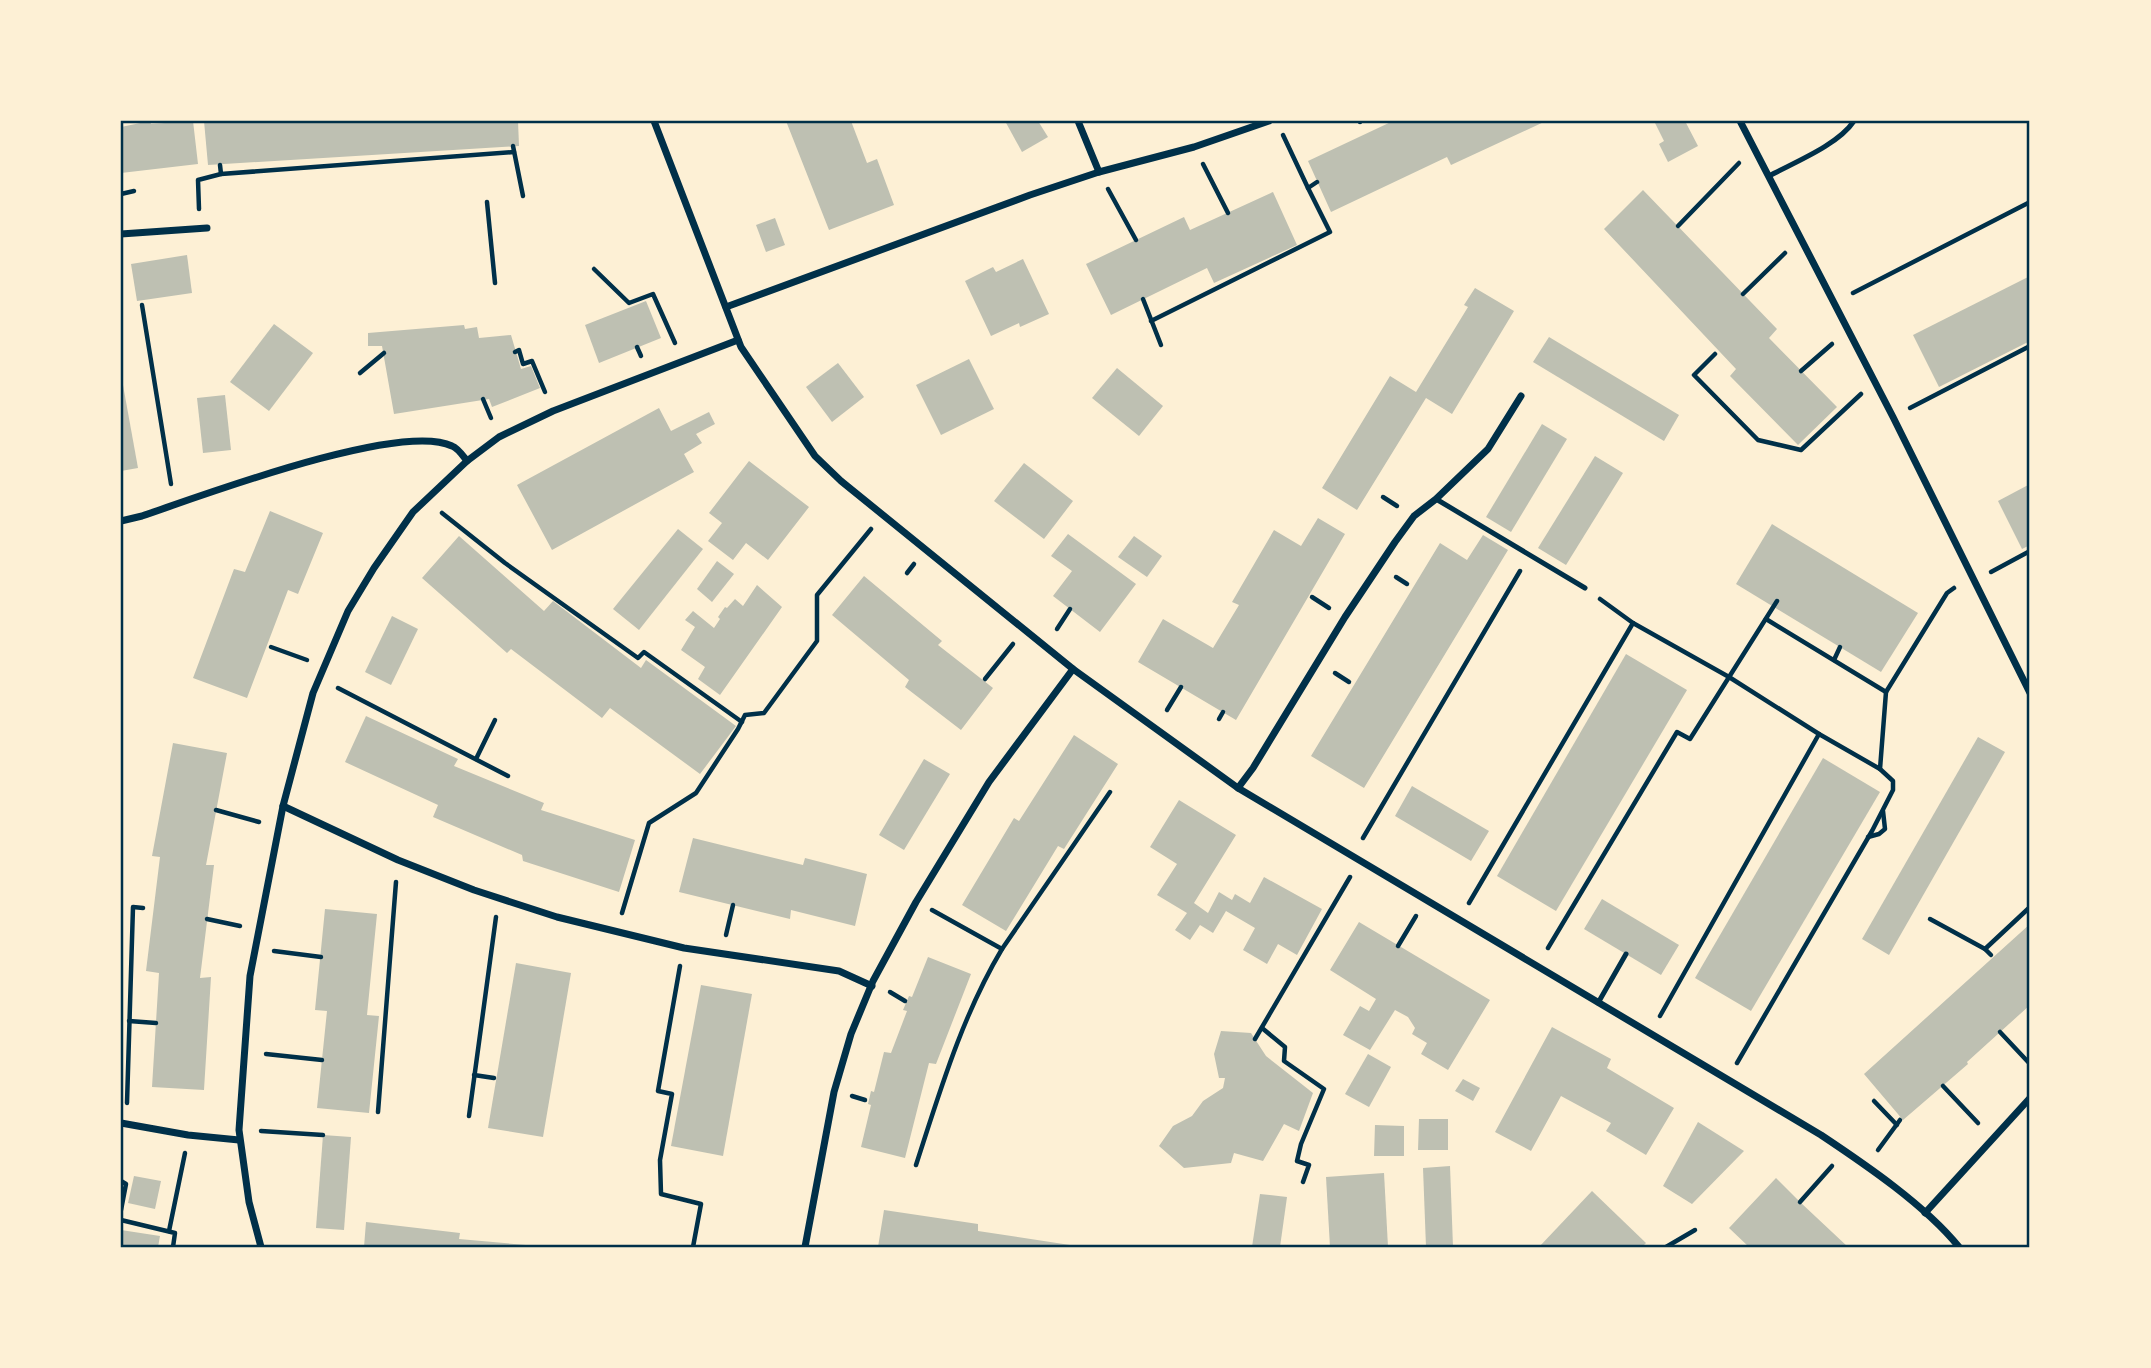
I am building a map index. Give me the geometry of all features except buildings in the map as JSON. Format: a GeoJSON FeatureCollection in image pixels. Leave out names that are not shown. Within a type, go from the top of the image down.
{"type":"FeatureCollection","features":[{"type":"Feature","properties":{"kind":"street"},"geometry":{"type":"LineString","coordinates":[[654,121],[741,347],[815,456],[883,515],[1073,669],[1238,788],[1845,1151],[1925,1213],[1959,1247]]}},
{"type":"Feature","properties":{"kind":"street"},"geometry":{"type":"LineString","coordinates":[[1078,121],[1100,172]]}},
{"type":"Feature","properties":{"kind":"street"},"geometry":{"type":"LineString","coordinates":[[726,307],[1030,195],[1100,172],[1195,147],[1269,121]]}},
{"type":"Feature","properties":{"kind":"street"},"geometry":{"type":"LineString","coordinates":[[1740,121],[1893,417],[2030,693]]}},
{"type":"Feature","properties":{"kind":"street"},"geometry":{"type":"LineString","coordinates":[[121,233],[203,229]]}},
{"type":"Feature","properties":{"kind":"street"},"geometry":{"type":"LineString","coordinates":[[261,1247],[249,1202],[239,1140],[250,976],[283,806],[318,678],[348,611],[413,512],[467,461],[499,437],[553,411],[738,340]]}},
{"type":"Feature","properties":{"kind":"street"},"geometry":{"type":"LineString","coordinates":[[1238,788],[1395,542],[1414,516],[1436,499],[1488,449],[1521,396]]}},
{"type":"Feature","properties":{"kind":"street"},"geometry":{"type":"LineString","coordinates":[[121,521],[288,467],[386,445],[433,441],[454,446],[467,461]]}},
{"type":"Feature","properties":{"kind":"street"},"geometry":{"type":"LineString","coordinates":[[805,1247],[834,1092],[851,1034],[872,986],[916,901],[989,782],[1073,669]]}},
{"type":"Feature","properties":{"kind":"street"},"geometry":{"type":"LineString","coordinates":[[283,806],[398,860],[557,917],[684,948],[839,971],[872,986]]}},
{"type":"Feature","properties":{"kind":"street"},"geometry":{"type":"LineString","coordinates":[[1925,1213],[2030,1098]]}},
{"type":"Feature","properties":{"kind":"street"},"geometry":{"type":"LineString","coordinates":[[123,1124],[239,1140]]}},
{"type":"Feature","properties":{"kind":"lane"},"geometry":{"type":"LineString","coordinates":[[1769,176],[1830,143],[1849,129],[1854,121]]}},
{"type":"Feature","properties":{"kind":"lane"},"geometry":{"type":"LineString","coordinates":[[1436,499],[1585,588]]}},
{"type":"Feature","properties":{"kind":"lane"},"geometry":{"type":"LineString","coordinates":[[1598,1003],[1626,954]]}},
{"type":"Feature","properties":{"kind":"path"},"geometry":{"type":"LineString","coordinates":[[1151,321],[1330,232],[1282,132]]}},
{"type":"Feature","properties":{"kind":"path"},"geometry":{"type":"LineString","coordinates":[[513,146],[523,196]]}},
{"type":"Feature","properties":{"kind":"path"},"geometry":{"type":"LineString","coordinates":[[1195,147],[1228,213]]}},
{"type":"Feature","properties":{"kind":"path"},"geometry":{"type":"LineString","coordinates":[[1678,226],[1755,148]]}},
{"type":"Feature","properties":{"kind":"path"},"geometry":{"type":"LineString","coordinates":[[203,229],[198,180],[221,174],[514,152]]}},
{"type":"Feature","properties":{"kind":"path"},"geometry":{"type":"LineString","coordinates":[[220,165],[221,174]]}},
{"type":"Feature","properties":{"kind":"path"},"geometry":{"type":"LineString","coordinates":[[1100,172],[1136,240]]}},
{"type":"Feature","properties":{"kind":"path"},"geometry":{"type":"LineString","coordinates":[[1308,188],[1317,182]]}},
{"type":"Feature","properties":{"kind":"path"},"geometry":{"type":"LineString","coordinates":[[121,194],[134,191]]}},
{"type":"Feature","properties":{"kind":"path"},"geometry":{"type":"LineString","coordinates":[[487,202],[495,283]]}},
{"type":"Feature","properties":{"kind":"path"},"geometry":{"type":"LineString","coordinates":[[1833,303],[2030,202]]}},
{"type":"Feature","properties":{"kind":"path"},"geometry":{"type":"LineString","coordinates":[[1743,294],[1801,237]]}},
{"type":"Feature","properties":{"kind":"path"},"geometry":{"type":"LineString","coordinates":[[594,269],[629,303],[653,294],[664,321]]}},
{"type":"Feature","properties":{"kind":"path"},"geometry":{"type":"LineString","coordinates":[[1143,299],[1161,345]]}},
{"type":"Feature","properties":{"kind":"path"},"geometry":{"type":"LineString","coordinates":[[142,305],[175,505]]}},
{"type":"Feature","properties":{"kind":"path"},"geometry":{"type":"LineString","coordinates":[[1801,372],[1847,329]]}},
{"type":"Feature","properties":{"kind":"path"},"geometry":{"type":"LineString","coordinates":[[1893,417],[2030,346]]}},
{"type":"Feature","properties":{"kind":"path"},"geometry":{"type":"LineString","coordinates":[[515,352],[519,350],[523,364],[532,361],[553,411]]}},
{"type":"Feature","properties":{"kind":"path"},"geometry":{"type":"LineString","coordinates":[[360,373],[384,353]]}},
{"type":"Feature","properties":{"kind":"path"},"geometry":{"type":"LineString","coordinates":[[1716,354],[1694,374],[1758,440],[1801,450],[1874,382]]}},
{"type":"Feature","properties":{"kind":"path"},"geometry":{"type":"LineString","coordinates":[[425,500],[505,564],[638,658],[644,652],[742,722]]}},
{"type":"Feature","properties":{"kind":"path"},"geometry":{"type":"LineString","coordinates":[[616,932],[649,823],[696,793],[745,715],[764,713],[817,641],[817,595],[883,515]]}},
{"type":"Feature","properties":{"kind":"path"},"geometry":{"type":"LineString","coordinates":[[1975,580],[2030,551]]}},
{"type":"Feature","properties":{"kind":"path"},"geometry":{"type":"LineString","coordinates":[[1255,1039],[1529,555]]}},
{"type":"Feature","properties":{"kind":"path"},"geometry":{"type":"LineString","coordinates":[[1585,588],[1633,623],[1880,769],[1893,781],[1893,790],[1883,811],[1727,1079]]}},
{"type":"Feature","properties":{"kind":"path"},"geometry":{"type":"LineString","coordinates":[[1880,769],[1886,692],[1947,593]]}},
{"type":"Feature","properties":{"kind":"path"},"geometry":{"type":"LineString","coordinates":[[1537,967],[1677,732],[1690,739],[1777,601]]}},
{"type":"Feature","properties":{"kind":"path"},"geometry":{"type":"LineString","coordinates":[[1766,619],[1886,692]]}},
{"type":"Feature","properties":{"kind":"path"},"geometry":{"type":"LineString","coordinates":[[1458,920],[1633,623]]}},
{"type":"Feature","properties":{"kind":"path"},"geometry":{"type":"LineString","coordinates":[[985,679],[1024,630]]}},
{"type":"Feature","properties":{"kind":"path"},"geometry":{"type":"LineString","coordinates":[[271,647],[323,666]]}},
{"type":"Feature","properties":{"kind":"path"},"geometry":{"type":"LineString","coordinates":[[1834,660],[1840,647]]}},
{"type":"Feature","properties":{"kind":"path"},"geometry":{"type":"LineString","coordinates":[[318,678],[508,776]]}},
{"type":"Feature","properties":{"kind":"path"},"geometry":{"type":"LineString","coordinates":[[1155,728],[1181,687]]}},
{"type":"Feature","properties":{"kind":"path"},"geometry":{"type":"LineString","coordinates":[[1219,719],[1223,712]]}},
{"type":"Feature","properties":{"kind":"path"},"geometry":{"type":"LineString","coordinates":[[476,759],[495,720]]}},
{"type":"Feature","properties":{"kind":"path"},"geometry":{"type":"LineString","coordinates":[[1650,1034],[1819,734]]}},
{"type":"Feature","properties":{"kind":"path"},"geometry":{"type":"LineString","coordinates":[[916,1166],[947,1068],[982,982],[1110,792]]}},
{"type":"Feature","properties":{"kind":"path"},"geometry":{"type":"LineString","coordinates":[[216,810],[278,828]]}},
{"type":"Feature","properties":{"kind":"path"},"geometry":{"type":"LineString","coordinates":[[1868,837],[1885,829],[1883,811]]}},
{"type":"Feature","properties":{"kind":"path"},"geometry":{"type":"LineString","coordinates":[[377,1112],[398,860]]}},
{"type":"Feature","properties":{"kind":"path"},"geometry":{"type":"LineString","coordinates":[[469,1116],[498,898]]}},
{"type":"Feature","properties":{"kind":"path"},"geometry":{"type":"LineString","coordinates":[[916,901],[1002,949]]}},
{"type":"Feature","properties":{"kind":"path"},"geometry":{"type":"LineString","coordinates":[[722,954],[733,905]]}},
{"type":"Feature","properties":{"kind":"path"},"geometry":{"type":"LineString","coordinates":[[123,1124],[133,907],[143,908]]}},
{"type":"Feature","properties":{"kind":"path"},"geometry":{"type":"LineString","coordinates":[[1985,949],[2030,907]]}},
{"type":"Feature","properties":{"kind":"path"},"geometry":{"type":"LineString","coordinates":[[207,919],[259,930]]}},
{"type":"Feature","properties":{"kind":"path"},"geometry":{"type":"LineString","coordinates":[[1930,919],[1991,954]]}},
{"type":"Feature","properties":{"kind":"path"},"geometry":{"type":"LineString","coordinates":[[1398,946],[1408,929]]}},
{"type":"Feature","properties":{"kind":"path"},"geometry":{"type":"LineString","coordinates":[[684,948],[658,1091],[672,1094],[660,1160],[661,1194],[701,1204],[693,1247]]}},
{"type":"Feature","properties":{"kind":"path"},"geometry":{"type":"LineString","coordinates":[[256,949],[321,957]]}},
{"type":"Feature","properties":{"kind":"path"},"geometry":{"type":"LineString","coordinates":[[129,1021],[156,1023]]}},
{"type":"Feature","properties":{"kind":"path"},"geometry":{"type":"LineString","coordinates":[[1262,1028],[1285,1047],[1284,1061],[1324,1089],[1301,1144],[1297,1161],[1310,1166],[1303,1182]]}},
{"type":"Feature","properties":{"kind":"path"},"geometry":{"type":"LineString","coordinates":[[2000,1032],[2030,1064]]}},
{"type":"Feature","properties":{"kind":"path"},"geometry":{"type":"LineString","coordinates":[[244,1052],[322,1060]]}},
{"type":"Feature","properties":{"kind":"path"},"geometry":{"type":"LineString","coordinates":[[474,1074],[494,1078]]}},
{"type":"Feature","properties":{"kind":"path"},"geometry":{"type":"LineString","coordinates":[[1943,1086],[1992,1138]]}},
{"type":"Feature","properties":{"kind":"path"},"geometry":{"type":"LineString","coordinates":[[1867,1166],[1899,1122],[1874,1101]]}},
{"type":"Feature","properties":{"kind":"path"},"geometry":{"type":"LineString","coordinates":[[239,1130],[323,1135]]}},
{"type":"Feature","properties":{"kind":"path"},"geometry":{"type":"LineString","coordinates":[[169,1231],[188,1135]]}},
{"type":"Feature","properties":{"kind":"path"},"geometry":{"type":"LineString","coordinates":[[1800,1202],[1845,1151]]}},
{"type":"Feature","properties":{"kind":"path"},"geometry":{"type":"LineString","coordinates":[[121,1181],[126,1184],[121,1210]]}},
{"type":"Feature","properties":{"kind":"path"},"geometry":{"type":"LineString","coordinates":[[121,1220],[175,1233],[173,1247]]}},
{"type":"Feature","properties":{"kind":"path"},"geometry":{"type":"LineString","coordinates":[[1666,1247],[1695,1230]]}}]}
